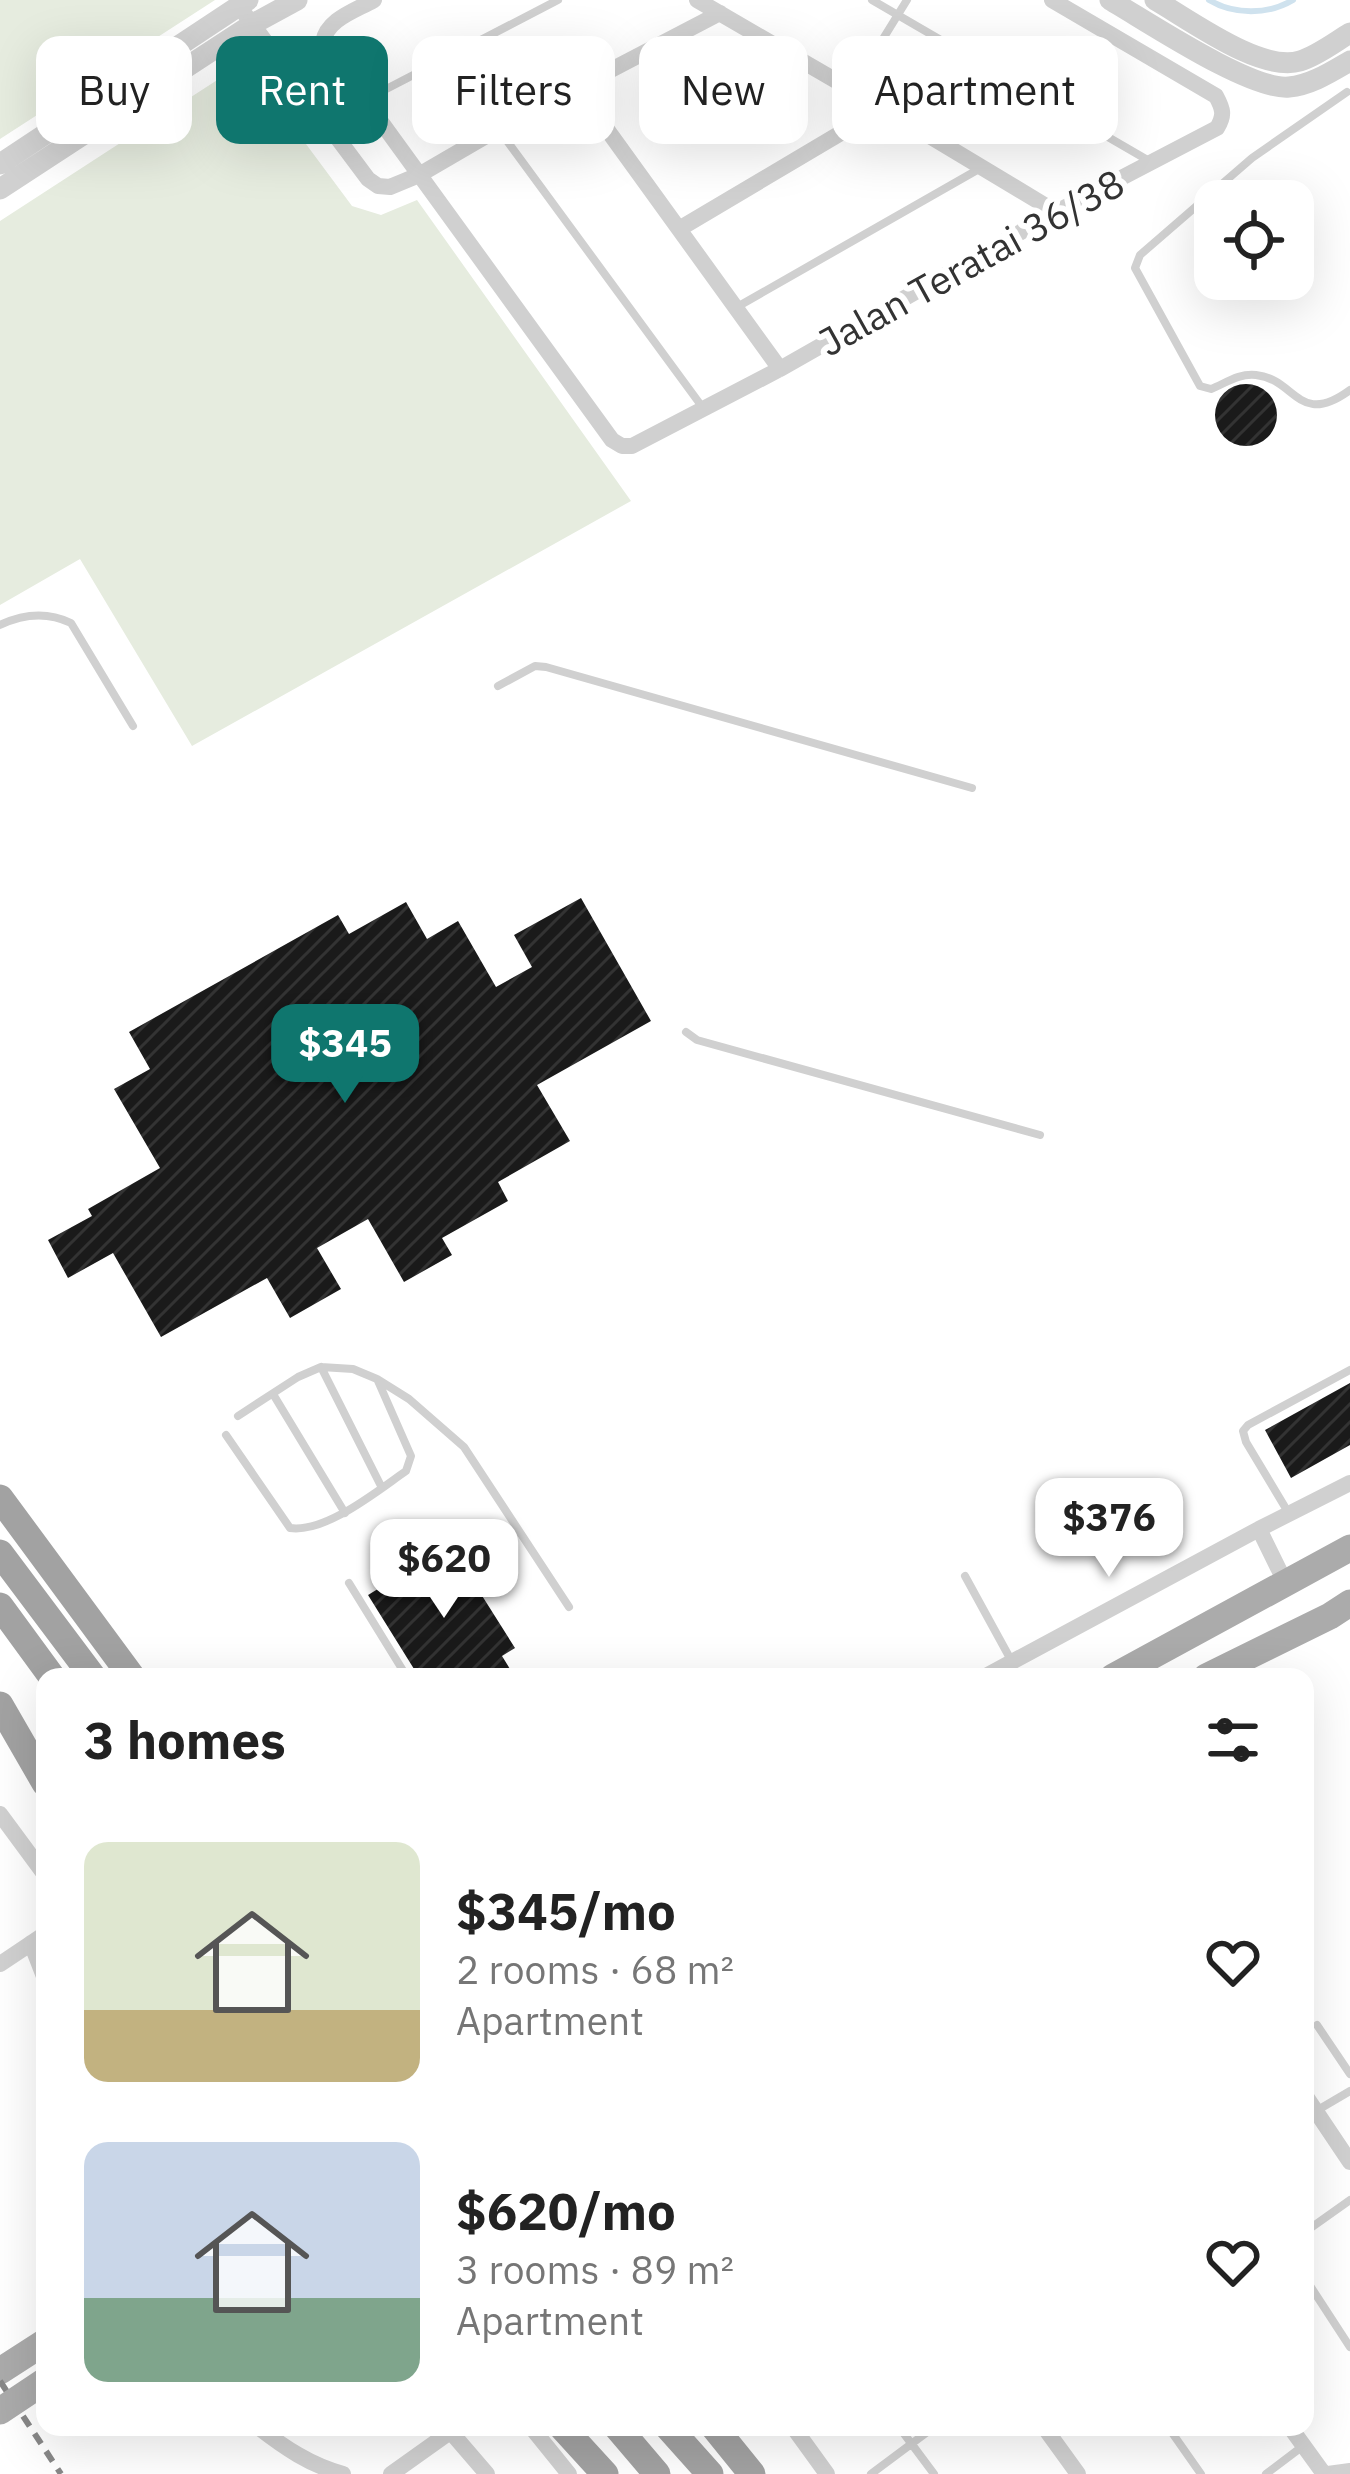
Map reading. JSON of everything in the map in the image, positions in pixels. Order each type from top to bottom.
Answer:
[{"type":"highway","points":[[0,1498],[125,1668]]},
{"type":"highway","points":[[0,1553],[86,1668]]},
{"type":"highway","points":[[0,1606],[45,1668]]},
{"type":"highway","points":[[0,1706],[36,1772]]},
{"type":"highway","points":[[625,2436],[657,2474]]},
{"type":"highway","points":[[676,2436],[710,2474]]},
{"type":"highway","points":[[721,2436],[752,2474]]},
{"type":"highway","points":[[568,2453],[605,2474]]},
{"type":"main road","points":[[1130,1668],[1350,1548]]},
{"type":"main road","points":[[1224,1668],[1350,1603]]},
{"type":"main road","points":[[0,2371],[36,2348]]},
{"type":"main road","points":[[0,2411],[36,2387]]},
{"type":"street","points":[[0,189],[251,25],[297,0]]},
{"type":"street","name":"Jalan Teratai 36/38","points":[[323,36],[331,24],[374,0]]},
{"type":"street","points":[[697,0],[832,77]]},
{"type":"street","name":"Jalan Teratai 36/38","points":[[388,132],[612,440],[632,446],[1217,128],[1224,110],[1216,96],[1052,0]]},
{"type":"street","points":[[1110,0],[1258,83],[1287,88],[1304,85],[1341,66]]},
{"type":"street","points":[[1155,0],[1249,54],[1274,63],[1303,61],[1350,33]]},
{"type":"street","points":[[0,164],[243,3],[251,25],[378,186],[389,187],[419,175],[472,144]]},
{"type":"street","points":[[615,68],[720,13]]},
{"type":"street","points":[[679,229],[832,138]]},
{"type":"street","points":[[615,141],[780,369]]},
{"type":"street","points":[[944,144],[1056,212]]},
{"type":"street","points":[[1001,1668],[1350,1483]]},
{"type":"street","points":[[1259,1528],[1286,1584]]},
{"type":"street","points":[[0,1727],[36,1776]]},
{"type":"street","points":[[0,1814],[36,1863]]},
{"type":"street","points":[[0,1964],[36,1940]]},
{"type":"street","points":[[1314,2109],[1350,2162]]},
{"type":"street","points":[[271,2436],[320,2468],[343,2474]]},
{"type":"street","points":[[391,2474],[444,2436]]},
{"type":"street","points":[[459,2436],[487,2474]]},
{"type":"street","points":[[800,2436],[827,2474]]},
{"type":"street","points":[[1051,2436],[1078,2474]]},
{"type":"street","points":[[1297,2436],[1326,2474],[1350,2471]]},
{"type":"lane","points":[[388,88],[558,0]]},
{"type":"lane","points":[[872,0],[1151,162]]},
{"type":"lane","points":[[885,36],[907,0]]},
{"type":"lane","points":[[1341,66],[1348,94],[1252,158],[1140,255],[1136,268],[1200,386],[1210,389],[1253,374],[1276,382],[1304,403],[1317,404],[1350,390]]},
{"type":"lane","points":[[509,144],[704,410]]},
{"type":"lane","points":[[736,308],[982,167]]},
{"type":"lane","points":[[0,626],[34,615],[71,622],[134,726]]},
{"type":"lane","points":[[498,686],[536,666],[546,668],[972,788]]},
{"type":"lane","points":[[686,1032],[697,1040],[1040,1135]]},
{"type":"lane","points":[[322,1367],[382,1488]]},
{"type":"lane","points":[[238,1416],[322,1367],[353,1370],[377,1379],[409,1399],[464,1447],[569,1607]]},
{"type":"lane","points":[[1289,1514],[1243,1431],[1350,1370]]},
{"type":"lane","points":[[226,1435],[290,1528],[301,1529],[345,1513],[406,1471],[411,1456],[377,1379]]},
{"type":"lane","points":[[273,1394],[345,1513]]},
{"type":"lane","points":[[965,1576],[1012,1662]]},
{"type":"lane","points":[[349,1582],[402,1668]]},
{"type":"lane","points":[[1317,2025],[1350,2074]]},
{"type":"lane","points":[[1314,2102],[1350,2091]]},
{"type":"lane","points":[[1314,2226],[1350,2200]]},
{"type":"lane","points":[[1314,2292],[1350,2347]]},
{"type":"lane","points":[[906,2436],[934,2474]]},
{"type":"lane","points":[[871,2474],[921,2436]]},
{"type":"lane","points":[[1174,2436],[1201,2474]]},
{"type":"lane","points":[[1266,2474],[1304,2446]]},
{"type":"shaded area","points":[[0,0],[215,0],[159,36],[36,36],[36,116],[0,139]]},
{"type":"shaded area","points":[[216,81],[216,144],[306,144],[352,206],[381,215],[417,200],[631,501],[192,746],[80,559],[0,605],[0,221],[119,144],[192,144],[192,96]]},
{"type":"building","points":[[1246,384],[1268,393],[1277,415],[1268,437],[1246,446],[1224,437],[1215,415],[1224,393]]},
{"type":"building","points":[[581,898],[651,1021],[537,1085],[570,1141],[498,1182],[508,1201],[442,1238],[452,1255],[404,1282],[368,1219],[317,1248],[341,1289],[290,1318],[267,1278],[161,1337],[113,1253],[68,1278],[48,1240],[92,1216],[88,1209],[160,1168],[114,1089],[150,1069],[129,1032],[338,915],[349,934],[406,902],[427,939],[458,921],[496,987],[532,967],[514,935]]},
{"type":"building","points":[[1350,1383],[1350,1445],[1291,1478],[1265,1430]]},
{"type":"building","points":[[450,1545],[515,1648],[502,1656],[509,1668],[413,1668],[368,1595]]},
{"type":"waterway","points":[[1209,0],[1251,11],[1293,0]]},
{"type":"railway","points":[[0,2381],[36,2436]]},
{"type":"railway","points":[[36,2436],[61,2474]]}]
